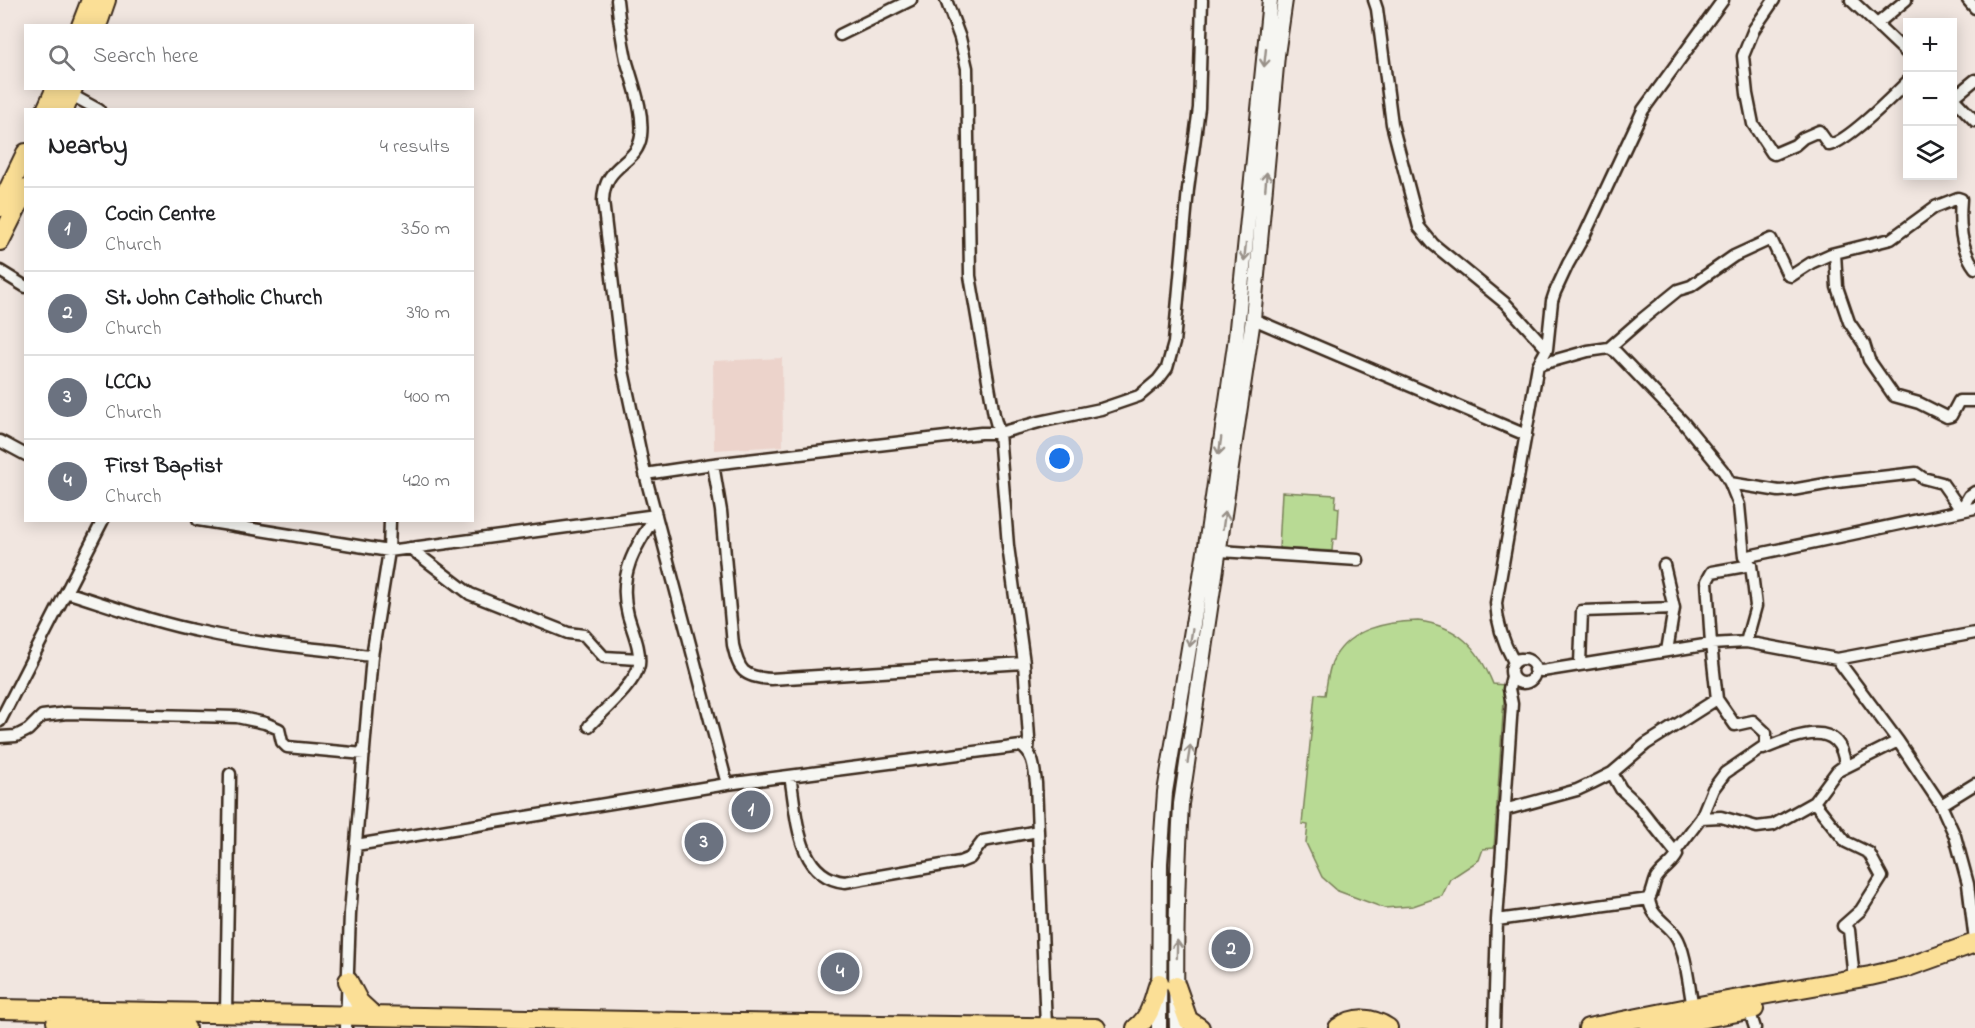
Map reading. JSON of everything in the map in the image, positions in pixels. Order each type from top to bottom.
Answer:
[{"type":"highway","points":[[82,24],[92,0]]},
{"type":"highway","points":[[98,24],[106,0]]},
{"type":"highway","points":[[48,108],[64,94]]},
{"type":"highway","points":[[0,207],[24,157]]},
{"type":"highway","points":[[0,241],[24,193]]},
{"type":"highway","points":[[1588,1028],[1905,968],[1975,942]]},
{"type":"highway","points":[[1650,1028],[1879,986],[1929,973],[1975,956]]},
{"type":"highway","points":[[348,981],[359,1002],[373,1015]]},
{"type":"highway","points":[[1136,1028],[1144,1022],[1167,984],[1188,1020],[1200,1028]]},
{"type":"highway","points":[[0,1009],[226,1013],[346,1021],[373,1015],[527,1023],[1096,1028]]},
{"type":"highway","points":[[0,1019],[186,1028]]},
{"type":"highway","points":[[1335,1027],[1350,1021],[1369,1019],[1388,1028]]},
{"type":"street","points":[[617,0],[626,56],[636,90],[641,135],[635,152],[607,180],[603,190],[621,353],[645,474],[727,784]]},
{"type":"street","points":[[840,35],[911,0]]},
{"type":"street","points":[[946,0],[960,38],[967,68],[970,276],[999,433],[1008,546],[1024,663],[1029,719],[1028,750],[1032,758],[1036,783],[1046,1026]]},
{"type":"street","points":[[645,474],[713,464],[981,433],[999,433],[1101,409],[1139,396],[1158,380],[1167,368],[1174,343],[1188,189],[1199,108],[1202,0]]},
{"type":"street","points":[[1177,1028],[1167,984],[1160,863],[1165,792],[1206,546],[1238,314],[1270,0]]},
{"type":"street","points":[[1159,1028],[1167,984],[1181,804],[1253,319],[1277,55],[1285,0]]},
{"type":"street","points":[[1374,0],[1392,124],[1419,227],[1434,244],[1505,303],[1547,349]]},
{"type":"street","points":[[1723,0],[1643,110],[1552,301],[1547,349],[1538,365],[1496,603],[1499,627],[1508,662],[1524,663],[1542,671],[1711,644],[1746,642],[1837,659],[1975,633]]},
{"type":"street","points":[[1774,0],[1754,29],[1743,56],[1753,124],[1772,153],[1795,145],[1803,138],[1819,131],[1829,145],[1833,145],[1903,86]]},
{"type":"street","points":[[1851,0],[1903,49]]},
{"type":"street","points":[[1877,24],[1906,0]]},
{"type":"street","points":[[1968,0],[1975,8]]},
{"type":"street","points":[[1957,94],[1975,80]]},
{"type":"street","points":[[64,94],[95,108]]},
{"type":"street","points":[[1957,101],[1975,121]]},
{"type":"street","points":[[1538,365],[1588,351],[1609,348],[1678,290],[1691,286],[1734,256],[1771,239],[1790,276],[1811,263],[1835,253],[1891,239],[1935,207],[1958,198],[1961,199],[1959,219],[1963,245],[1975,268]]},
{"type":"street","points":[[1835,253],[1837,287],[1849,322],[1864,344],[1869,360],[1894,396],[1918,403],[1947,417],[1951,416],[1959,401],[1975,401]]},
{"type":"street","points":[[0,271],[24,286]]},
{"type":"street","points":[[1238,314],[1526,435]]},
{"type":"street","points":[[1609,348],[1616,352],[1683,422],[1724,472],[1730,483],[1739,505],[1756,606],[1746,642]]},
{"type":"street","points":[[0,441],[24,454]]},
{"type":"street","points":[[713,464],[721,511],[733,645],[736,658],[745,673],[754,678],[771,679],[1024,663]]},
{"type":"street","points":[[1730,483],[1792,490],[1916,472],[1923,478],[1942,483],[1961,510]]},
{"type":"street","points":[[1961,510],[1969,496],[1975,492]]},
{"type":"street","points":[[1675,852],[1701,818],[1713,789],[1725,772],[1766,745],[1766,733],[1754,721],[1736,725],[1717,699],[1711,644],[1707,581],[1709,575],[1712,572],[1748,561],[1975,508]]},
{"type":"street","points":[[210,522],[389,551],[656,515]]},
{"type":"street","points":[[590,726],[627,685],[639,666],[636,639],[626,605],[625,579],[631,556],[656,515]]},
{"type":"street","points":[[0,721],[102,522]]},
{"type":"street","points":[[346,1021],[350,913],[372,656],[389,551],[390,522]]},
{"type":"street","points":[[410,548],[470,594],[568,633],[584,635],[604,657],[639,659]]},
{"type":"street","points":[[1220,551],[1359,560]]},
{"type":"street","points":[[1664,565],[1674,609],[1667,651]]},
{"type":"street","points":[[66,592],[203,633],[303,649],[372,656]]},
{"type":"street","points":[[1580,664],[1582,611],[1674,609]]},
{"type":"street","points":[[1837,659],[1898,741],[1941,805],[1955,836],[1968,884],[1975,942]]},
{"type":"street","points":[[1494,1028],[1497,920],[1512,704],[1509,689],[1511,670],[1524,663]]},
{"type":"street","points":[[1512,704],[1518,690],[1532,678],[1524,663]]},
{"type":"street","points":[[1512,676],[1518,681],[1525,682]]},
{"type":"street","points":[[1504,810],[1577,790],[1612,773],[1646,744],[1717,699]]},
{"type":"street","points":[[0,737],[16,736],[28,730],[42,716],[67,713],[237,717],[265,723],[279,729],[282,742],[288,747],[364,754]]},
{"type":"street","points":[[1701,818],[1721,817],[1747,825],[1767,826],[1780,822],[1814,802],[1837,771],[1845,765],[1844,756],[1836,740],[1825,734],[1792,736],[1754,753]]},
{"type":"street","points":[[1837,771],[1898,741]]},
{"type":"street","points":[[356,845],[727,784],[1004,747],[1022,746],[1028,750]]},
{"type":"street","points":[[1612,773],[1621,789],[1635,802],[1677,855],[1656,878],[1649,898],[1650,908],[1677,937],[1685,962],[1693,1007]]},
{"type":"street","points":[[226,1013],[230,774]]},
{"type":"street","points":[[790,776],[803,848],[816,868],[834,881],[846,882],[960,862],[970,858],[983,841],[1038,831]]},
{"type":"street","points":[[1941,805],[1975,784]]},
{"type":"street","points":[[1814,802],[1846,842],[1869,853],[1882,877],[1861,910],[1843,926],[1850,930],[1854,979]]},
{"type":"street","points":[[1497,920],[1649,898]]},
{"type":"street","points":[[1749,1010],[1755,1028]]},
{"type":"shaded area","points":[[782,358],[783,446],[714,450],[713,361]]},
{"type":"green space","points":[[1282,492],[1336,495],[1335,507],[1339,508],[1337,539],[1333,539],[1332,551],[1279,548]]},
{"type":"green space","points":[[1418,621],[1444,628],[1465,640],[1481,659],[1493,684],[1505,685],[1494,848],[1483,849],[1479,860],[1450,879],[1442,896],[1413,906],[1384,908],[1338,891],[1322,877],[1306,843],[1308,825],[1302,824],[1315,694],[1325,695],[1332,662],[1341,648],[1350,640],[1360,633],[1382,625]]},
{"type":"place","name":"Cocin Centre","points":[[751,810]]},
{"type":"place","name":"LCCN","points":[[704,842]]},
{"type":"place","name":"St. John Catholic Church","points":[[1231,949]]},
{"type":"place","name":"First Baptist","points":[[840,972]]}]
